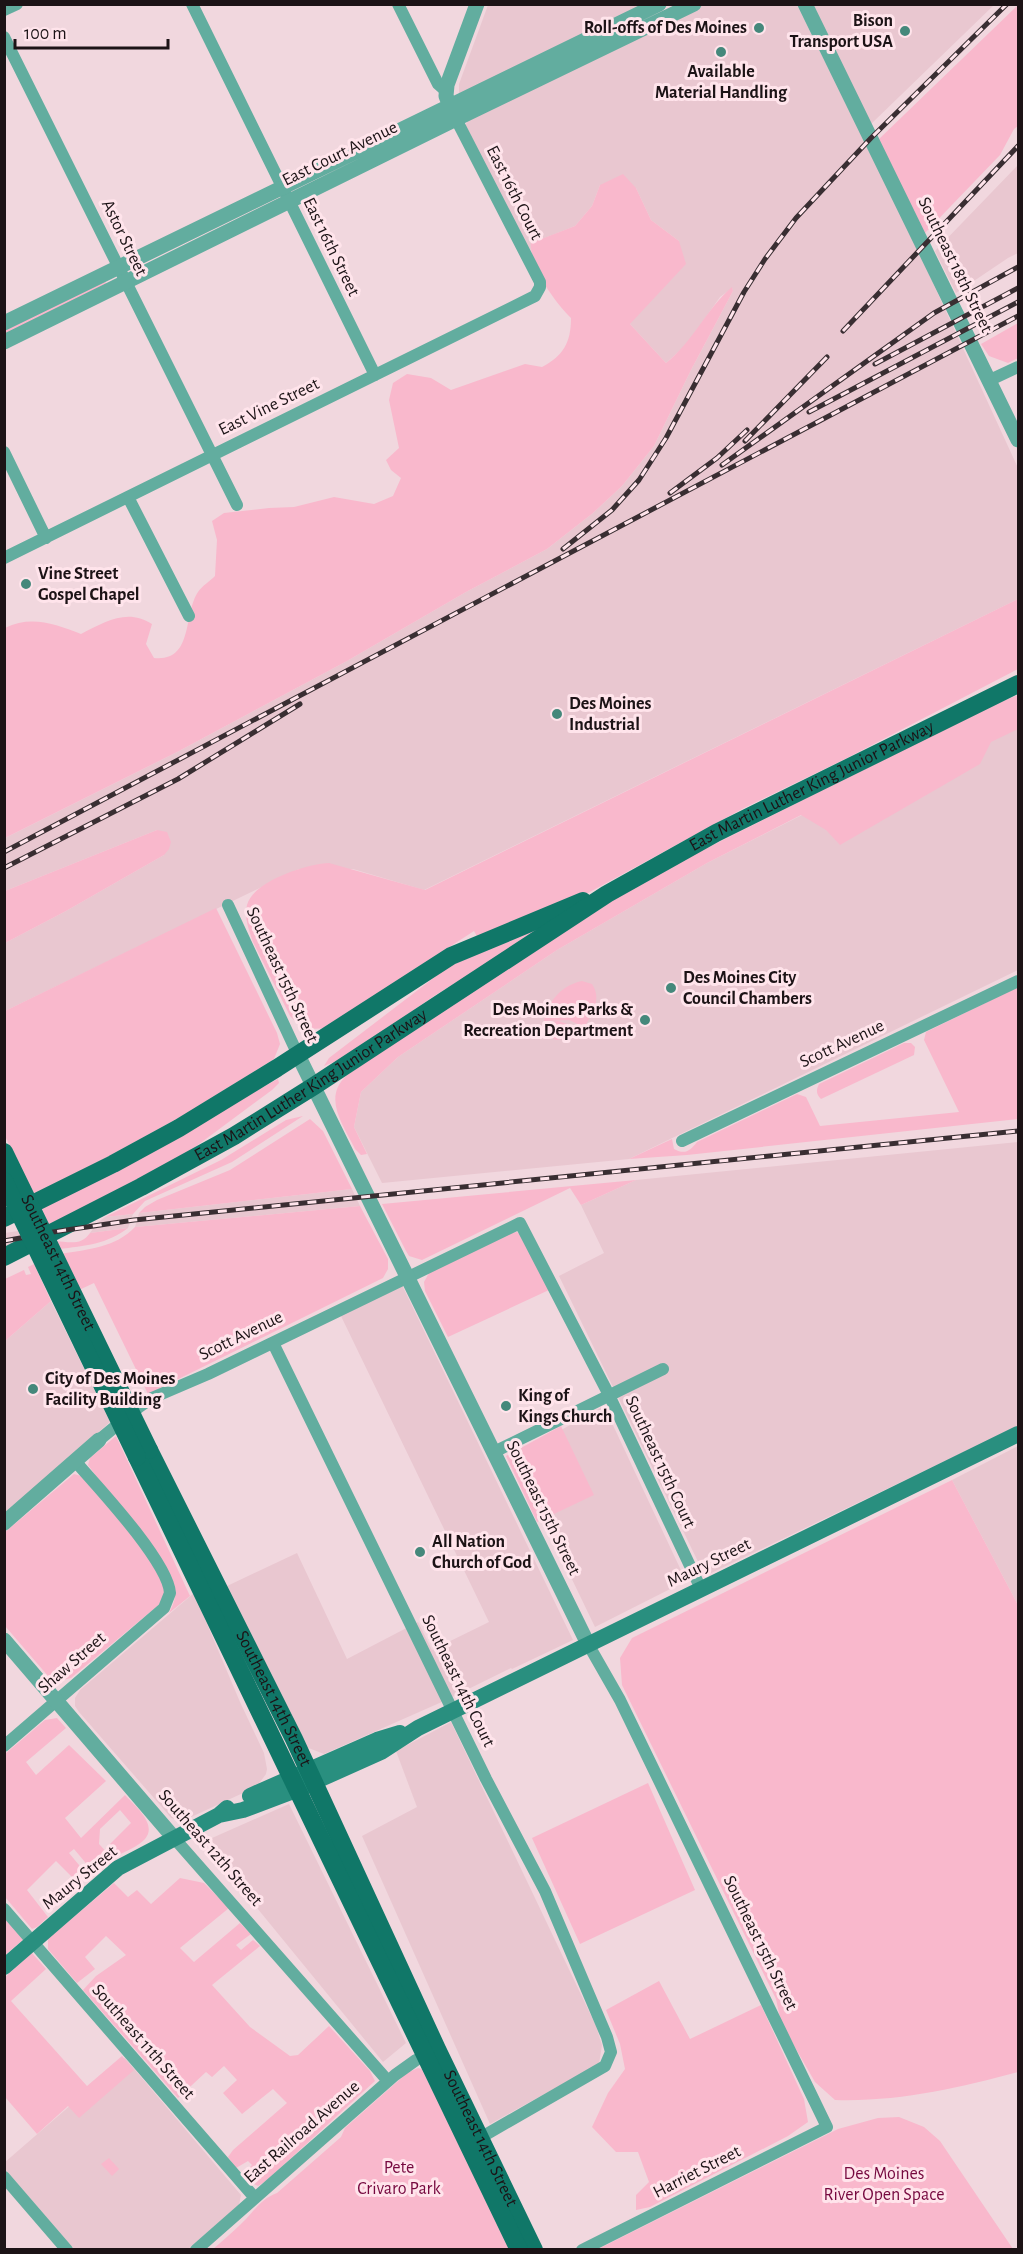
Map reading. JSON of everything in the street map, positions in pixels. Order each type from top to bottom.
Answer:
[{"type":"main road","name":"East Martin Luther King Junior Parkway","points":[[4,1257],[193,1160],[314,1086],[607,894],[716,833],[1018,684]]},
{"type":"main road","name":"East Martin Luther King Junior Parkway","points":[[4,1218],[170,1133],[451,956],[564,908],[607,894]]},
{"type":"main road","name":"Southeast 14th Street","points":[[4,1152],[293,1784],[431,2052],[474,2141],[534,2250]]},
{"type":"main road","name":"Southeast 14th Street","points":[[4,1181],[311,1776],[431,2052]]},
{"type":"main road","name":"Maury Street","points":[[4,1967],[118,1868],[219,1815],[233,1803],[381,1752],[418,1728],[1018,1434]]},
{"type":"main road","name":"Southeast 14th Street","points":[[474,2141],[519,2250]]},
{"type":"street","points":[[4,10],[17,4]]},
{"type":"street","name":"East 16th Street","points":[[192,4],[375,375]]},
{"type":"street","name":"East 16th Court","points":[[398,4],[540,282]]},
{"type":"street","points":[[450,105],[477,4]]},
{"type":"street","name":"East Court Avenue","points":[[631,27],[659,4]]},
{"type":"street","name":"East Court Avenue","points":[[4,342],[126,281],[450,105],[631,27],[694,4]]},
{"type":"street","name":"Southeast 18th Street","points":[[805,4],[1018,440]]},
{"type":"street","name":"Astor Street","points":[[4,36],[237,505]]},
{"type":"street","name":"East Court Avenue","points":[[4,323],[118,267],[286,194]]},
{"type":"street","name":"East Vine Street","points":[[4,558],[529,300],[539,292],[540,282]]},
{"type":"street","points":[[990,380],[1018,367]]},
{"type":"street","points":[[4,452],[46,537]]},
{"type":"street","points":[[128,497],[189,616]]},
{"type":"street","name":"Southeast 15th Street","points":[[228,905],[298,1054],[588,1644],[620,1700],[827,2127]]},
{"type":"street","name":"Scott Avenue","points":[[682,1141],[1018,981]]},
{"type":"street","name":"Scott Avenue","points":[[4,1523],[99,1440],[152,1398],[273,1343],[520,1223]]},
{"type":"street","name":"Southeast 15th Court","points":[[520,1223],[609,1395],[701,1589]]},
{"type":"street","name":"Southeast 14th Court","points":[[273,1343],[486,1779],[545,1891],[607,2037],[610,2052],[605,2066],[474,2141]]},
{"type":"street","points":[[494,1452],[663,1369]]},
{"type":"street","name":"Shaw Street","points":[[4,1746],[164,1608],[170,1593],[164,1572],[117,1509],[75,1461]]},
{"type":"street","name":"Southeast 12th Street","points":[[4,1640],[174,1838],[388,2081]]},
{"type":"street","name":"Southeast 11th Street","points":[[4,1909],[255,2198]]},
{"type":"street","name":"East Railroad Avenue","points":[[196,2250],[388,2081],[406,2066],[431,2052]]},
{"type":"street","name":"Harriet Street","points":[[582,2250],[827,2127]]},
{"type":"street","points":[[7,2185],[67,2250]]},
{"type":"shaded area","points":[[488,5],[646,5],[459,94],[459,84]]},
{"type":"shaded area","points":[[703,5],[797,5],[916,246],[1018,468],[1018,599],[424,890],[353,869],[299,869],[5,1011],[5,943],[164,855],[157,830],[5,891],[5,838],[179,751],[347,661],[466,592],[547,549],[593,513],[622,486],[654,446],[733,291],[732,288],[720,297],[687,344],[666,363],[630,324],[679,241],[651,220],[636,188],[600,185],[592,206],[575,226],[532,243],[530,253],[465,126],[470,117]]},
{"type":"shaded area","points":[[811,5],[994,5],[870,125]]},
{"type":"shaded area","points":[[1018,165],[1018,253],[956,293],[935,251]]},
{"type":"shaded area","points":[[1018,712],[1018,970],[629,1159],[382,1183],[354,1127],[361,1092],[398,1057],[557,950],[707,863]]},
{"type":"shaded area","points":[[1018,1142],[1018,1426],[705,1576],[559,1276],[604,1253],[581,1205],[636,1180]]},
{"type":"shaded area","points":[[352,1189],[360,1206],[135,1227],[139,1213]]},
{"type":"shaded area","points":[[133,1214],[128,1228],[90,1233],[105,1217]]},
{"type":"shaded area","points":[[18,1231],[22,1239],[5,1248],[5,1233]]},
{"type":"shaded area","points":[[402,1285],[573,1640],[324,1754],[306,1747],[225,1587],[297,1553],[347,1659],[418,1622],[432,1650],[489,1622],[340,1314]]},
{"type":"shaded area","points":[[51,1301],[110,1422],[5,1514],[5,1341]]},
{"type":"shaded area","points":[[604,1406],[686,1581],[595,1627],[513,1457]]},
{"type":"shaded area","points":[[1018,1446],[1018,1605],[952,1480]]},
{"type":"shaded area","points":[[194,1593],[264,1753],[267,1769],[258,1785],[189,1818],[180,1820],[171,1818],[79,1712],[75,1706],[75,1698],[80,1690]]},
{"type":"shaded area","points":[[451,1722],[596,2026],[602,2045],[599,2064],[490,2124],[362,1836],[417,1807],[396,1751]]},
{"type":"shaded area","points":[[289,1804],[406,2043],[383,2062],[203,1842]]},
{"type":"shaded area","points":[[125,2058],[241,2195],[239,2205],[188,2249],[74,2249],[5,2169],[4,2163]]},
{"type":"green space","points":[[1018,5],[1018,126],[1014,129],[1000,155],[925,233],[878,140]]},
{"type":"green space","points":[[623,174],[636,188],[651,220],[679,241],[686,264],[630,324],[666,363],[676,355],[732,287],[733,291],[654,446],[622,486],[593,513],[547,549],[466,592],[347,661],[179,751],[5,838],[5,628],[24,622],[43,622],[81,634],[116,618],[134,617],[152,624],[146,644],[154,658],[167,657],[182,645],[193,601],[198,592],[215,576],[217,540],[212,521],[224,513],[294,507],[334,497],[374,504],[393,496],[401,478],[391,470],[386,460],[399,448],[389,400],[393,383],[407,374],[431,378],[451,390],[525,364],[542,367],[555,358],[567,342],[571,318],[544,284],[534,263],[531,243],[575,226],[592,206],[600,185]]},
{"type":"green space","points":[[104,279],[107,285],[5,335],[5,328]]},
{"type":"green space","points":[[1018,323],[1018,358],[1008,363],[989,356],[981,344]]},
{"type":"green space","points":[[1018,599],[1018,669],[847,758],[744,808],[588,893],[479,940],[474,931],[325,1028],[306,1027],[290,1016],[253,942],[247,919],[246,910],[251,896],[270,881],[295,870],[329,863],[425,890]]},
{"type":"green space","points":[[1018,695],[1018,729],[991,742],[980,764],[840,845],[826,830],[801,815],[707,863],[557,950],[398,1057],[361,1092],[354,1127],[367,1154],[361,1155],[355,1149],[341,1121],[335,1102],[340,1084],[347,1075],[578,920],[677,863],[993,705]]},
{"type":"green space","points":[[157,830],[167,832],[171,842],[164,855],[5,943],[5,891]]},
{"type":"green space","points":[[216,908],[277,1033],[280,1044],[274,1059],[182,1116],[89,1167],[33,1194],[5,1136],[5,1011]]},
{"type":"green space","points":[[571,912],[434,996],[346,1057],[324,1066],[329,1058],[448,967]]},
{"type":"green space","points":[[582,981],[592,984],[596,995],[593,1012],[584,1027],[569,1020],[544,1021],[557,995],[568,986]]},
{"type":"green space","points":[[1018,987],[1018,1119],[687,1155],[629,1159],[672,1139],[674,1149],[681,1152],[687,1151],[697,1142],[797,1094],[806,1097],[820,1126],[959,1112],[924,1040],[926,1032]]},
{"type":"green space","points":[[558,1021],[582,1029],[569,1038],[556,1040],[546,1034],[544,1023]]},
{"type":"green space","points":[[904,1043],[911,1043],[915,1047],[914,1055],[821,1099],[818,1095],[819,1084]]},
{"type":"green space","points":[[278,1079],[279,1083],[272,1090],[183,1156],[48,1227],[40,1209]]},
{"type":"green space","points":[[303,1116],[232,1162],[145,1201],[133,1214],[105,1217],[221,1160],[286,1120]]},
{"type":"green space","points":[[310,1119],[323,1131],[352,1189],[139,1213],[157,1200],[230,1170]]},
{"type":"green space","points":[[636,1180],[581,1205],[570,1188],[422,1260],[409,1256],[382,1204]]},
{"type":"green space","points":[[360,1206],[388,1259],[388,1269],[383,1278],[148,1394],[94,1283],[79,1290],[61,1254],[110,1243],[135,1227]]},
{"type":"green space","points":[[128,1228],[112,1238],[87,1245],[59,1249],[55,1241],[79,1242],[90,1233]]},
{"type":"green space","points":[[517,1232],[521,1235],[549,1290],[448,1337],[425,1291],[424,1282],[429,1273]]},
{"type":"green space","points":[[34,1264],[51,1301],[5,1341],[5,1279],[24,1270],[26,1275],[31,1274],[28,1267]]},
{"type":"green space","points":[[561,1426],[594,1495],[537,1522],[506,1456]]},
{"type":"green space","points":[[116,1436],[190,1596],[169,1613],[175,1594],[170,1575],[88,1465],[90,1458]]},
{"type":"green space","points":[[74,1474],[81,1476],[141,1545],[160,1576],[166,1591],[161,1603],[71,1678],[58,1681],[48,1676],[5,1626],[4,1533]]},
{"type":"green space","points":[[952,1480],[1018,1605],[1018,2072],[928,2093],[882,2099],[835,2100],[815,2082],[781,2023],[776,1999],[622,1685],[620,1658],[632,1638]]},
{"type":"green space","points":[[57,1718],[66,1728],[26,1762],[36,1775],[69,1745],[106,1781],[65,1818],[81,1838],[125,1795],[139,1809],[149,1827],[145,1839],[116,1856],[107,1847],[131,1823],[120,1810],[100,1829],[99,1844],[113,1859],[95,1874],[74,1849],[69,1853],[84,1871],[74,1879],[56,1861],[27,1890],[48,1917],[32,1929],[5,1897],[5,1754],[45,1720]]},
{"type":"green space","points":[[648,1783],[695,1890],[580,1944],[532,1838]]},
{"type":"green space","points":[[180,1878],[204,1883],[229,1908],[180,1948],[194,1962],[240,1923],[251,1934],[236,1945],[241,1950],[253,1940],[260,1946],[212,1985],[250,2027],[290,2056],[298,2055],[329,2026],[370,2071],[375,2081],[258,2186],[248,2181],[243,2174],[252,2165],[248,2161],[236,2168],[228,2157],[287,2103],[273,2089],[242,2114],[223,2093],[237,2080],[224,2066],[212,2077],[206,2072],[178,2098],[83,1990],[96,1976],[126,1955],[106,1936],[85,1957],[95,1969],[77,1983],[48,1949],[48,1939],[114,1883],[128,1897],[137,1890],[151,1904]]},
{"type":"green space","points":[[4,1918],[24,1939],[4,1956]]},
{"type":"green space","points":[[32,1953],[46,1969],[11,2001],[87,2086],[122,2056],[134,2070],[79,2118],[68,2106],[37,2134],[5,2097],[4,1978]]},
{"type":"green space","points":[[659,1981],[690,2039],[761,2005],[804,2099],[808,2122],[788,2136],[650,2207],[636,2210],[636,2195],[649,2182],[638,2152],[616,2152],[592,2127],[608,2093],[625,2069],[620,2044],[606,2010]]},
{"type":"green space","name":"Pete Crivaro Park","points":[[418,2068],[422,2069],[512,2250],[212,2250],[261,2203],[277,2193],[341,2137],[345,2128],[407,2073]]},
{"type":"green space","name":"Des Moines River Open Space","points":[[899,2117],[924,2127],[940,2141],[1013,2249],[596,2250],[838,2129],[878,2118]]},
{"type":"green space","points":[[109,2158],[119,2169],[112,2176],[101,2164]]},
{"type":"railway","points":[[563,549],[612,510],[639,480],[666,438],[744,292],[796,218],[871,138],[1007,4]]},
{"type":"railway","points":[[843,331],[1018,146]]},
{"type":"railway","points":[[722,465],[934,313],[1018,267]]},
{"type":"railway","points":[[875,364],[1018,288]]},
{"type":"railway","points":[[809,412],[1018,302]]},
{"type":"railway","points":[[4,852],[1018,316]]},
{"type":"railway","points":[[745,441],[827,357]]},
{"type":"railway","points":[[670,493],[717,458],[747,430]]},
{"type":"railway","points":[[4,868],[178,779],[300,704]]},
{"type":"railway","points":[[4,1241],[134,1220],[1018,1131]]},
{"type":"place","name":"Roll-offs of Des Moines","points":[[759,28]]},
{"type":"place","name":"Bison Transport USA","points":[[905,31]]},
{"type":"place","name":"Available Material Handling","points":[[721,52]]},
{"type":"place","name":"Vine Street Gospel Chapel","points":[[26,584]]},
{"type":"place","name":"Des Moines Industrial","points":[[557,714]]},
{"type":"place","name":"Des Moines City Council Chambers","points":[[671,988]]},
{"type":"place","name":"Des Moines Parks & Recreation Department","points":[[645,1020]]},
{"type":"place","name":"City of Des Moines Facility Building","points":[[33,1389]]},
{"type":"place","name":"King of Kings Church","points":[[506,1406]]},
{"type":"place","name":"All Nation Church of God","points":[[420,1552]]}]
